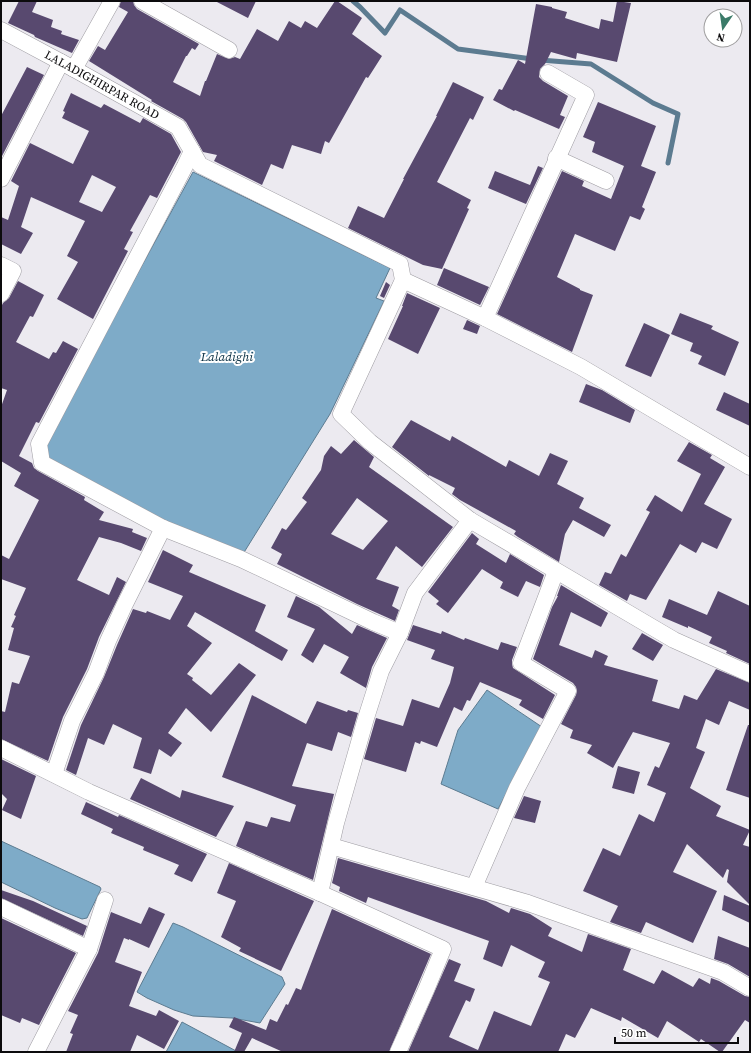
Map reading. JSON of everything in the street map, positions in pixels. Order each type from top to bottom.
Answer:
[{"type":"street","points":[[1,179],[68,66],[112,1]]},
{"type":"street","points":[[142,1],[229,50]]},
{"type":"street","name":"LALADIGHIRPAR ROAD","points":[[1,30],[178,127],[200,164],[400,264],[403,280]]},
{"type":"street","points":[[485,318],[556,158],[586,95],[548,73]]},
{"type":"street","points":[[192,150],[39,444],[42,463],[163,528],[241,559],[367,619],[400,633]]},
{"type":"street","points":[[556,158],[606,181]]},
{"type":"street","points":[[1,265],[13,271],[1,294]]},
{"type":"street","points":[[750,467],[581,368],[485,318],[403,280],[340,414],[370,442],[470,520],[674,640],[750,674]]},
{"type":"street","points":[[320,893],[331,846],[366,718],[382,671],[400,633],[415,593],[470,520]]},
{"type":"street","points":[[54,774],[74,715],[96,674],[108,640],[163,528]]},
{"type":"street","points":[[474,887],[517,788],[568,691],[521,663],[556,571]]},
{"type":"street","points":[[1,748],[89,792],[320,893],[443,949],[398,1052]]},
{"type":"street","points":[[331,846],[528,903],[723,972],[750,988]]},
{"type":"street","points":[[36,1052],[89,949],[105,900]]},
{"type":"street","points":[[1,907],[89,949]]},
{"type":"water","name":"Laladighi","points":[[193,172],[390,268],[376,298],[384,301],[330,414],[243,554],[163,522],[49,460],[44,445]]},
{"type":"water","points":[[487,690],[542,727],[498,809],[441,784],[458,730]]},
{"type":"water","points":[[1,841],[100,887],[101,889],[87,918],[82,919],[55,908],[1,882]]},
{"type":"water","points":[[173,923],[282,977],[285,984],[260,1023],[232,1018],[193,1016],[174,1010],[137,992]]},
{"type":"water","points":[[182,1022],[238,1052],[166,1052]]},
{"type":"building","points":[[19,1],[37,1],[32,12],[53,20],[51,27],[62,31],[61,34],[79,40],[72,53],[35,37],[34,35],[8,23]]},
{"type":"building","points":[[121,1],[133,1],[137,9],[199,44],[195,50],[192,48],[186,56],[173,82],[200,96],[217,54],[229,59],[235,57],[240,59],[257,29],[278,41],[289,21],[301,28],[305,21],[317,28],[335,1],[362,18],[352,34],[382,56],[368,78],[366,77],[329,143],[325,141],[321,154],[292,145],[283,169],[271,164],[262,185],[214,161],[217,155],[203,152],[183,119],[151,101],[152,100],[89,61],[98,46],[105,50],[128,12],[119,7]]},
{"type":"building","points":[[215,1],[256,1],[248,18]]},
{"type":"building","points":[[617,1],[631,3],[617,62],[577,53],[576,59],[551,52],[545,64],[540,69],[539,77],[543,81],[568,96],[560,115],[565,117],[559,129],[515,110],[514,111],[493,100],[499,89],[502,90],[518,60],[525,64],[536,4],[567,12],[565,18],[599,29],[601,19],[613,22]]},
{"type":"building","points":[[27,67],[44,75],[1,158],[1,116]]},
{"type":"building","points":[[453,82],[484,97],[473,120],[470,118],[437,182],[471,200],[467,208],[469,209],[442,269],[423,265],[348,228],[358,206],[384,218]]},
{"type":"building","points":[[71,93],[101,108],[104,104],[140,123],[143,118],[171,134],[181,152],[157,198],[150,195],[130,231],[133,232],[124,249],[128,251],[93,319],[57,299],[78,262],[67,256],[85,221],[31,197],[21,227],[33,233],[21,254],[1,244],[1,217],[8,220],[19,186],[11,181],[30,143],[73,164],[89,131],[62,118],[65,112],[63,111]],"holes":[[[92,175],[116,187],[102,212],[79,202]]]},
{"type":"building","points":[[598,102],[656,126],[641,166],[656,172],[642,207],[645,209],[640,220],[630,216],[615,251],[575,234],[557,277],[580,290],[593,295],[572,352],[497,314],[562,171],[584,181],[582,186],[611,199],[624,166],[592,152],[595,142],[583,137]]},
{"type":"building","points":[[538,166],[543,168],[526,204],[488,188],[495,171],[530,185]]},
{"type":"building","points":[[444,268],[489,287],[480,305],[437,285]]},
{"type":"building","points":[[18,281],[44,295],[33,317],[30,316],[16,342],[49,359],[53,352],[56,353],[63,341],[78,349],[39,423],[36,422],[19,456],[32,463],[34,468],[38,471],[85,497],[84,500],[104,512],[99,520],[133,529],[132,532],[147,538],[141,551],[121,543],[99,537],[77,580],[109,595],[117,577],[126,582],[99,637],[87,669],[63,717],[48,761],[1,739],[1,711],[5,712],[12,682],[19,684],[30,656],[8,650],[14,628],[11,627],[16,616],[14,615],[26,588],[1,579],[1,555],[9,559],[39,500],[14,486],[21,473],[1,461],[1,407],[7,390],[1,388],[1,307],[9,298]]},
{"type":"building","points":[[386,282],[390,285],[384,298],[380,296]]},
{"type":"building","points":[[407,293],[440,308],[418,354],[388,339],[403,306]]},
{"type":"building","points":[[680,313],[713,326],[711,329],[739,342],[725,376],[698,364],[702,356],[690,351],[693,343],[671,334]]},
{"type":"building","points":[[467,320],[480,326],[477,334],[463,329]]},
{"type":"building","points":[[644,323],[670,335],[651,377],[625,366]]},
{"type":"building","points":[[586,384],[602,390],[635,410],[630,423],[579,402]]},
{"type":"building","points":[[724,392],[750,404],[750,426],[716,410]]},
{"type":"building","points":[[411,420],[450,441],[452,436],[506,467],[509,460],[539,476],[550,453],[568,461],[557,484],[584,498],[579,508],[611,525],[604,537],[573,520],[565,534],[559,562],[518,537],[514,534],[516,531],[460,500],[452,494],[455,488],[429,476],[392,447]]},
{"type":"building","points":[[354,440],[374,457],[369,467],[453,527],[422,567],[396,546],[376,579],[399,587],[392,606],[399,610],[395,621],[357,604],[277,564],[282,554],[271,548],[282,528],[286,530],[307,502],[302,498],[321,470],[324,456],[331,446],[341,454]],"holes":[[[357,498],[388,521],[363,550],[331,534]]]},
{"type":"building","points":[[689,442],[712,455],[710,458],[725,467],[704,504],[732,519],[717,549],[702,542],[696,553],[680,544],[646,600],[630,594],[627,601],[599,585],[605,572],[611,574],[621,554],[626,557],[650,512],[646,510],[655,495],[682,512],[701,474],[677,461]]},
{"type":"building","points":[[472,533],[479,539],[476,544],[506,563],[510,554],[544,575],[540,587],[526,581],[518,597],[500,588],[503,582],[482,569],[448,613],[436,604],[439,601],[428,592]]},
{"type":"building","points":[[163,550],[193,565],[189,572],[266,605],[255,631],[288,650],[282,661],[195,612],[187,626],[212,643],[187,674],[193,678],[192,680],[211,695],[239,663],[256,675],[211,732],[186,708],[168,733],[182,743],[171,757],[159,749],[151,774],[133,768],[142,738],[113,724],[104,745],[88,738],[76,775],[66,770],[81,725],[104,677],[133,609],[146,613],[147,611],[170,620],[183,596],[148,582]]},
{"type":"building","points":[[561,585],[608,613],[601,627],[571,612],[559,645],[592,658],[595,650],[608,656],[604,665],[658,680],[652,701],[679,709],[684,695],[697,700],[716,669],[750,683],[750,710],[729,701],[719,725],[706,719],[696,748],[705,752],[690,788],[721,806],[716,816],[750,830],[743,845],[750,847],[750,905],[727,882],[729,870],[727,869],[723,878],[687,844],[673,872],[717,891],[693,943],[646,922],[641,933],[610,922],[618,906],[583,891],[603,848],[620,856],[639,814],[654,822],[666,793],[647,785],[655,766],[659,768],[670,743],[633,732],[613,768],[587,753],[592,745],[570,738],[573,730],[561,724],[576,695],[576,687],[573,683],[533,659]]},
{"type":"building","points":[[718,591],[750,606],[750,664],[709,643],[712,637],[688,626],[688,628],[662,617],[669,599],[707,615]]},
{"type":"building","points":[[296,596],[319,607],[352,634],[357,625],[387,638],[372,667],[366,688],[340,673],[349,657],[324,644],[313,663],[301,655],[315,629],[287,617]]},
{"type":"building","points":[[413,625],[441,634],[442,631],[464,640],[465,638],[498,650],[501,642],[517,647],[512,660],[513,668],[555,695],[543,719],[519,705],[522,700],[480,682],[470,701],[467,700],[462,711],[454,707],[437,747],[421,741],[420,744],[415,742],[406,772],[364,759],[376,718],[403,726],[412,699],[439,708],[450,683],[454,667],[431,659],[435,650],[407,640]]},
{"type":"building","points":[[642,633],[663,645],[653,661],[632,649]]},
{"type":"building","points":[[252,695],[306,724],[317,701],[347,712],[348,710],[358,713],[351,737],[338,732],[332,751],[307,743],[292,786],[334,794],[313,880],[236,846],[246,821],[267,827],[271,817],[290,822],[296,805],[222,777]]},
{"type":"building","points":[[748,725],[750,725],[750,798],[726,790]]},
{"type":"building","points":[[1,759],[36,776],[21,819],[2,810],[7,799],[1,793]]},
{"type":"building","points":[[618,766],[640,772],[634,794],[612,788]]},
{"type":"building","points":[[141,778],[180,798],[182,790],[234,806],[216,837],[130,799]]},
{"type":"building","points":[[524,796],[541,801],[535,823],[514,818]]},
{"type":"building","points":[[86,802],[207,854],[192,882],[174,874],[179,865],[143,850],[144,847],[111,833],[113,829],[81,814]]},
{"type":"building","points":[[338,858],[486,901],[509,913],[511,908],[530,914],[552,928],[548,936],[582,952],[588,934],[631,949],[623,970],[654,984],[662,970],[693,987],[699,978],[710,984],[711,978],[719,981],[745,996],[750,997],[750,1023],[745,1020],[722,1052],[720,1052],[701,1039],[699,1042],[667,1021],[658,1038],[622,1017],[621,1021],[591,1008],[575,1038],[566,1034],[558,1052],[408,1052],[449,959],[461,964],[454,981],[475,989],[470,1002],[466,1000],[449,1037],[478,1050],[494,1011],[531,1026],[550,982],[538,977],[545,962],[511,945],[502,967],[483,959],[489,941],[368,897],[366,903],[339,891],[340,887],[332,883]]},
{"type":"building","points":[[229,863],[314,901],[281,971],[239,951],[241,948],[221,937],[236,901],[217,893]]},
{"type":"building","points":[[1,890],[33,901],[87,926],[83,936],[1,898]]},
{"type":"building","points":[[724,895],[750,906],[750,923],[722,910]]},
{"type":"building","points":[[149,907],[165,914],[149,948],[124,938],[115,962],[142,972],[129,1006],[156,1016],[159,1010],[179,1021],[164,1049],[137,1035],[130,1052],[66,1052],[73,1034],[70,1033],[78,1015],[68,1011],[98,953],[111,912],[141,924]]},
{"type":"building","points":[[332,909],[431,954],[389,1052],[283,1052],[252,1038],[244,1052],[234,1052],[242,1033],[229,1027],[234,1017],[266,1030],[270,1019],[277,1022],[286,1004],[288,1005],[296,988],[301,990]]},
{"type":"building","points":[[1,918],[76,953],[39,1025],[22,1018],[20,1023],[1,1015]]},
{"type":"building","points":[[718,936],[750,948],[750,977],[728,964],[714,959]]},
{"type":"waterway","points":[[353,1],[385,33],[400,10],[458,49],[532,59]]},
{"type":"waterway","points":[[540,60],[591,64],[653,103],[678,114],[668,163]]}]
